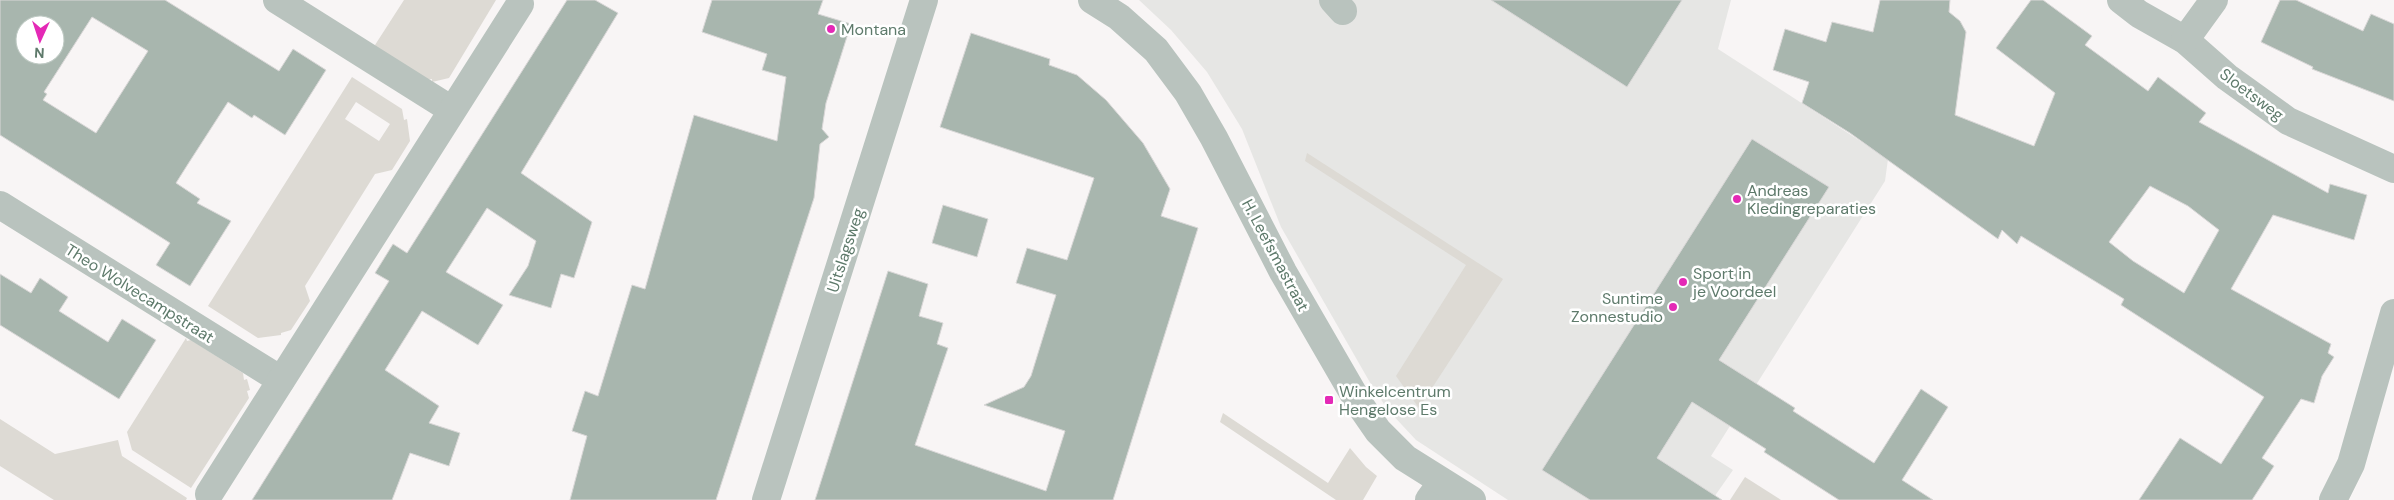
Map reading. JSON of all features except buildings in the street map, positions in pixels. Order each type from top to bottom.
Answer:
[{"type":"street","points":[[277,0],[452,110]]},
{"type":"street","name":"Uitslagsweg","points":[[766,500],[924,0]]},
{"type":"street","name":"H. Leefsmastraat","points":[[1092,0],[1119,17],[1156,50],[1188,93],[1214,138],[1283,272],[1360,405],[1378,431],[1435,491],[1472,500]]},
{"type":"street","name":"Sloetsweg","points":[[2120,0],[2139,14],[2185,40],[2227,77],[2288,121],[2394,168]]},
{"type":"street","points":[[2185,40],[2214,0]]},
{"type":"street","points":[[209,494],[520,4]]},
{"type":"street","name":"Theo Wolvecampstraat","points":[[0,205],[281,380]]},
{"type":"street","points":[[2333,500],[2351,464],[2394,313]]},
{"type":"shaded area","points":[[404,0],[496,0],[449,78],[432,82],[432,79],[427,80],[376,48],[375,45]]},
{"type":"shaded area","points":[[1139,0],[1731,0],[1718,49],[1888,159],[1885,181],[1711,456],[1733,470],[1712,500],[1508,500],[1416,440],[1388,410],[1372,386],[1281,227],[1242,129],[1207,72],[1171,30]]},
{"type":"shaded area","points":[[352,77],[402,109],[404,120],[407,119],[410,141],[392,170],[375,174],[305,286],[310,301],[291,330],[281,333],[281,335],[258,338],[208,306]],"holes":[[[356,102],[390,124],[379,141],[345,119]]]},
{"type":"shaded area","points":[[1307,153],[1503,279],[1419,408],[1396,376],[1466,265],[1305,161]]},
{"type":"shaded area","points":[[186,338],[187,341],[191,340],[243,373],[244,380],[247,379],[250,390],[247,391],[249,398],[191,488],[132,450],[127,432]]},
{"type":"shaded area","points":[[1223,413],[1328,483],[1350,448],[1366,467],[1377,476],[1363,500],[1336,500],[1220,422]]},
{"type":"shaded area","points":[[0,419],[55,454],[118,440],[122,456],[187,498],[186,500],[54,500],[0,466]]},
{"type":"shaded area","points":[[1745,477],[1781,500],[1730,500]]},
{"type":"place","name":"Montana","points":[[831,29]]},
{"type":"place","name":"Andreas Kledingreparaties","points":[[1737,199]]},
{"type":"place","name":"Sport in je Voordeel","points":[[1683,282]]},
{"type":"place","name":"Suntime Zonnestudio","points":[[1673,307]]},
{"type":"place","name":"Winkelcentrum Hengelose Es","points":[[1329,400]]}]
